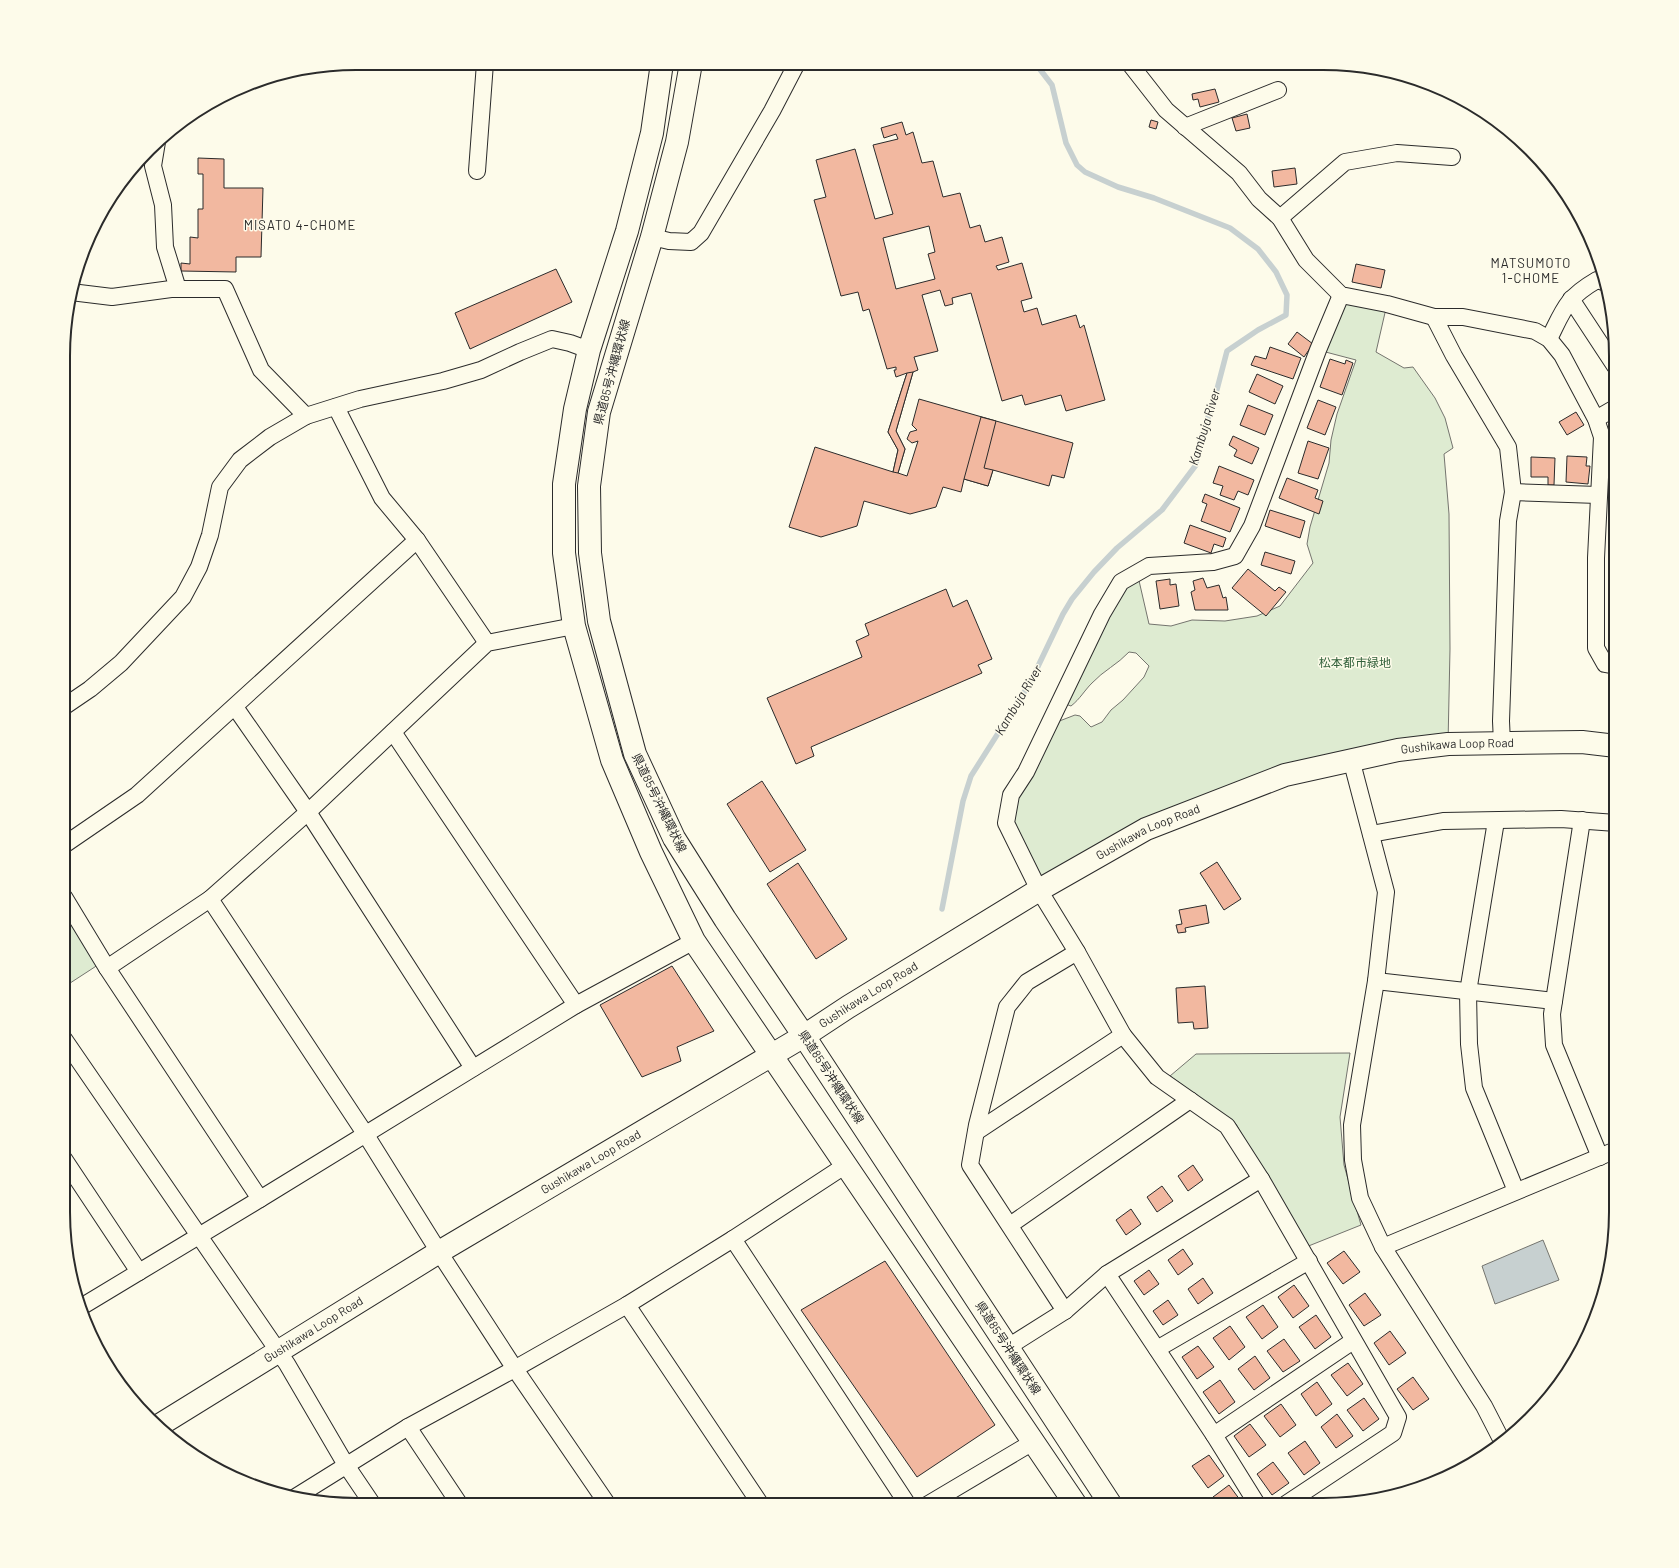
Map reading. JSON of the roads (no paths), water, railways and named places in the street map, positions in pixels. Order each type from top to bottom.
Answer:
[{"type":"main road","name":"県道85号沖縄環状線","points":[[661,70],[652,133],[627,231],[589,350],[575,409],[564,484],[564,553],[574,626],[612,760],[651,852],[694,942],[1072,1498]]},
{"type":"main road","name":"県道85号沖縄環状線","points":[[690,70],[677,142],[652,237],[598,412],[589,486],[590,553],[599,620],[635,754],[674,838],[724,919],[804,1036],[1107,1498]]},
{"type":"main road","name":"Gushikawa Loop Road","points":[[163,1423],[439,1252],[804,1036],[854,1002],[1039,890],[1146,829],[1285,775],[1398,750],[1448,744],[1582,742],[1609,745]]},
{"type":"street","points":[[477,171],[484,70]]},
{"type":"street","points":[[652,237],[669,241],[691,242],[701,233],[772,111],[793,70]]},
{"type":"street","points":[[1135,70],[1166,110],[1239,174],[1259,199],[1280,218],[1306,260],[1341,295],[1387,304],[1434,317],[1463,317],[1535,331],[1549,339],[1562,355],[1596,419],[1602,437],[1596,558],[1596,648],[1604,664],[1609,665]]},
{"type":"street","points":[[1185,127],[1278,90]]},
{"type":"street","points":[[155,153],[153,166],[163,205],[165,247],[178,289]]},
{"type":"street","points":[[1280,218],[1345,162],[1397,153],[1452,157]]},
{"type":"street","points":[[1549,339],[1566,304],[1581,289],[1599,281]]},
{"type":"street","points":[[77,293],[112,297],[178,289],[225,288],[261,370],[306,416]]},
{"type":"street","points":[[1299,1498],[1394,1433],[1398,1417],[1261,1179],[1228,1126],[1157,1077],[1123,1035],[1077,952],[1039,890],[1006,823],[1011,795],[1026,772],[1102,614],[1121,582],[1149,566],[1213,562],[1235,556],[1252,526],[1318,350],[1341,295]]},
{"type":"street","points":[[1571,299],[1609,357]]},
{"type":"street","points":[[1434,317],[1454,356],[1508,447],[1513,492],[1508,521],[1501,721],[1502,743]]},
{"type":"street","points":[[70,703],[90,689],[121,663],[183,597],[199,567],[210,535],[220,487],[240,460],[270,437],[306,416],[360,399],[443,381],[481,370],[552,339],[570,343],[589,350]]},
{"type":"street","points":[[336,407],[382,498],[417,540],[487,643]]},
{"type":"street","points":[[1596,419],[1609,411]]},
{"type":"street","points":[[1513,492],[1598,495]]},
{"type":"street","points":[[70,841],[137,795],[417,540]]},
{"type":"street","points":[[107,968],[210,899],[308,812],[487,643],[574,626]]},
{"type":"street","points":[[235,706],[308,812],[473,1068]]},
{"type":"street","points":[[393,732],[576,1005]]},
{"type":"street","points":[[1351,760],[1386,892],[1376,981],[1352,1124],[1353,1160],[1360,1198],[1383,1247],[1484,1406],[1500,1437]]},
{"type":"street","points":[[1371,834],[1443,822],[1561,819],[1609,822]]},
{"type":"street","points":[[1582,820],[1552,1014],[1554,1045],[1600,1156]]},
{"type":"street","points":[[1496,821],[1468,992],[1469,1044],[1474,1088],[1516,1191]]},
{"type":"street","points":[[210,899],[366,1135],[439,1252],[515,1369],[603,1498]]},
{"type":"street","points":[[70,907],[107,968],[260,1199]]},
{"type":"street","points":[[85,1304],[366,1135],[576,1005],[694,942]]},
{"type":"street","points":[[1065,1311],[970,1165],[976,1132],[1007,1007],[1027,982],[1077,952]]},
{"type":"street","points":[[1376,981],[1554,1001]]},
{"type":"street","points":[[976,1132],[1123,1035]]},
{"type":"street","points":[[70,1048],[278,1351],[346,1464],[368,1498]]},
{"type":"street","points":[[1010,1225],[1190,1100]]},
{"type":"street","points":[[1383,1247],[1609,1153]]},
{"type":"street","points":[[301,1493],[346,1464],[408,1427],[515,1369],[627,1304],[733,1239],[846,1164]]},
{"type":"street","points":[[70,1168],[139,1272]]},
{"type":"street","points":[[1008,1347],[1065,1311],[1107,1274],[1261,1179]]},
{"type":"street","points":[[733,1239],[903,1498]]},
{"type":"street","points":[[1158,1349],[1308,1261]]},
{"type":"street","points":[[1107,1274],[1158,1349],[1253,1498]]},
{"type":"street","points":[[627,1304],[756,1498]]},
{"type":"street","points":[[1214,1435],[1354,1341]]},
{"type":"street","points":[[408,1427],[455,1498]]},
{"type":"street","points":[[939,1498],[1033,1442]]},
{"type":"waterway","name":"Kambuja River","points":[[942,909],[963,801],[971,776],[1030,683],[1063,614],[1072,599],[1094,572],[1117,548],[1162,510],[1196,465],[1199,444],[1215,397],[1227,351],[1258,330],[1286,315],[1287,295],[1276,272],[1258,249],[1230,228],[1154,198],[1118,187],[1085,172],[1077,165],[1066,143],[1052,85],[1040,70]]},
{"type":"district","name":"MISATO 4-CHOME","points":[[300,225]]},
{"type":"district","name":"MATSUMOTO 1-CHOME","points":[[1531,270]]},
{"type":"park label","name":"松本都市緑地","points":[[1355,663]]}]
